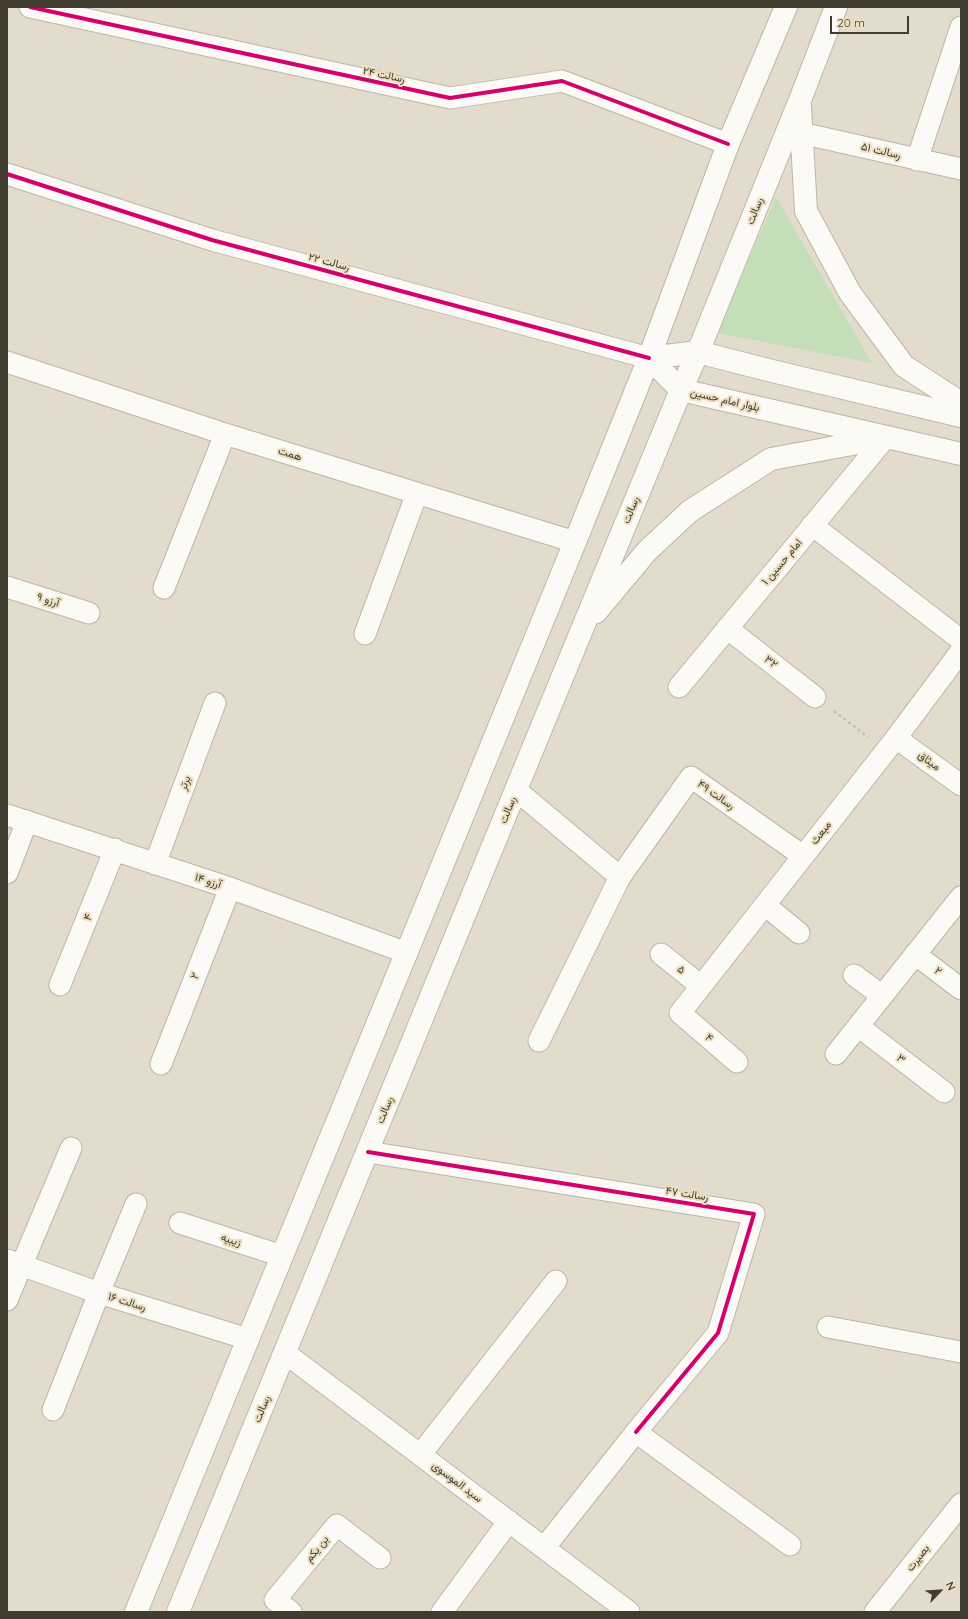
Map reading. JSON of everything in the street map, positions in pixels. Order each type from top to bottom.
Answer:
[{"type":"main road","points":[[136,1612],[575,542],[649,358],[728,144],[786,7]]},
{"type":"main road","name":"رسالت","points":[[178,1612],[681,390],[698,352],[836,8]]},
{"type":"main road","points":[[800,100],[806,211],[850,293],[904,366],[961,403]]},
{"type":"main road","points":[[649,358],[698,352],[961,416]]},
{"type":"main road","name":"بلوار امام حسین","points":[[649,358],[681,390],[885,438],[961,454]]},
{"type":"main road","points":[[583,628],[647,551],[690,511],[771,459],[885,438]]},
{"type":"street","name":"رسالت ۲۴","points":[[30,7],[450,98],[562,81],[728,144]]},
{"type":"street","points":[[917,160],[961,27]]},
{"type":"street","name":"رسالت ۵۱","points":[[802,134],[961,170]]},
{"type":"street","name":"رسالت ۲۲","points":[[7,174],[212,240],[649,358]]},
{"type":"street","name":"همت","points":[[7,362],[225,434],[575,542]]},
{"type":"street","points":[[164,588],[225,434]]},
{"type":"street","name":"امام حسین ۱","points":[[679,687],[885,438]]},
{"type":"street","points":[[365,634],[417,493]]},
{"type":"street","points":[[812,525],[961,640]]},
{"type":"street","name":"۹ آرزو","points":[[7,587],[89,613]]},
{"type":"street","name":"۳۲","points":[[727,628],[815,697]]},
{"type":"street","name":"مبعث","points":[[680,1013],[891,744],[961,651]]},
{"type":"street","name":"برتر","points":[[155,864],[215,703]]},
{"type":"street","name":"میثاق","points":[[891,744],[961,785]]},
{"type":"street","name":"رسالت ۴۹","points":[[539,1041],[620,877],[690,777],[803,856]]},
{"type":"street","points":[[516,790],[620,877]]},
{"type":"street","name":"۱۴ آرزو","points":[[7,815],[115,849],[155,864],[230,888],[407,952]]},
{"type":"street","points":[[7,873],[27,821]]},
{"type":"street","name":"۴","points":[[60,985],[115,849]]},
{"type":"street","name":"۲","points":[[161,1064],[230,888]]},
{"type":"street","points":[[836,1054],[881,995],[961,897]]},
{"type":"street","points":[[765,906],[799,933]]},
{"type":"street","name":"۵","points":[[661,954],[701,986]]},
{"type":"street","name":"۲","points":[[915,954],[961,989]]},
{"type":"street","points":[[854,975],[881,995]]},
{"type":"street","name":"۴","points":[[680,1013],[737,1062]]},
{"type":"street","name":"۳","points":[[858,1026],[944,1092]]},
{"type":"street","points":[[7,1300],[14,1262],[71,1148]]},
{"type":"street","name":"رسالت ۴۷","points":[[368,1152],[754,1214],[718,1333],[636,1432]]},
{"type":"street","points":[[53,1410],[136,1204]]},
{"type":"street","name":"زیبیه","points":[[180,1223],[282,1256]]},
{"type":"street","name":"رسالت ۱۶","points":[[14,1262],[99,1293],[248,1339]]},
{"type":"street","points":[[420,1455],[556,1281]]},
{"type":"street","points":[[828,1327],[961,1352]]},
{"type":"street","name":"سید الموسوی","points":[[285,1353],[629,1612]]},
{"type":"street","points":[[544,1548],[636,1432],[790,1546]]},
{"type":"street","name":"بصیرت","points":[[875,1612],[961,1504]]},
{"type":"street","points":[[442,1612],[509,1521]]},
{"type":"street","name":"بن یکم","points":[[291,1612],[276,1600],[337,1525],[380,1558]]},
{"type":"path","points":[[815,697],[891,744]]},
{"type":"green space","points":[[776,197],[872,363],[717,333]]},
{"type":"cycle path","points":[[30,7],[450,98],[562,81],[728,144]]},
{"type":"cycle path","points":[[7,174],[212,240],[649,358]]},
{"type":"cycle path","points":[[368,1152],[754,1214],[718,1333],[636,1432]]}]
